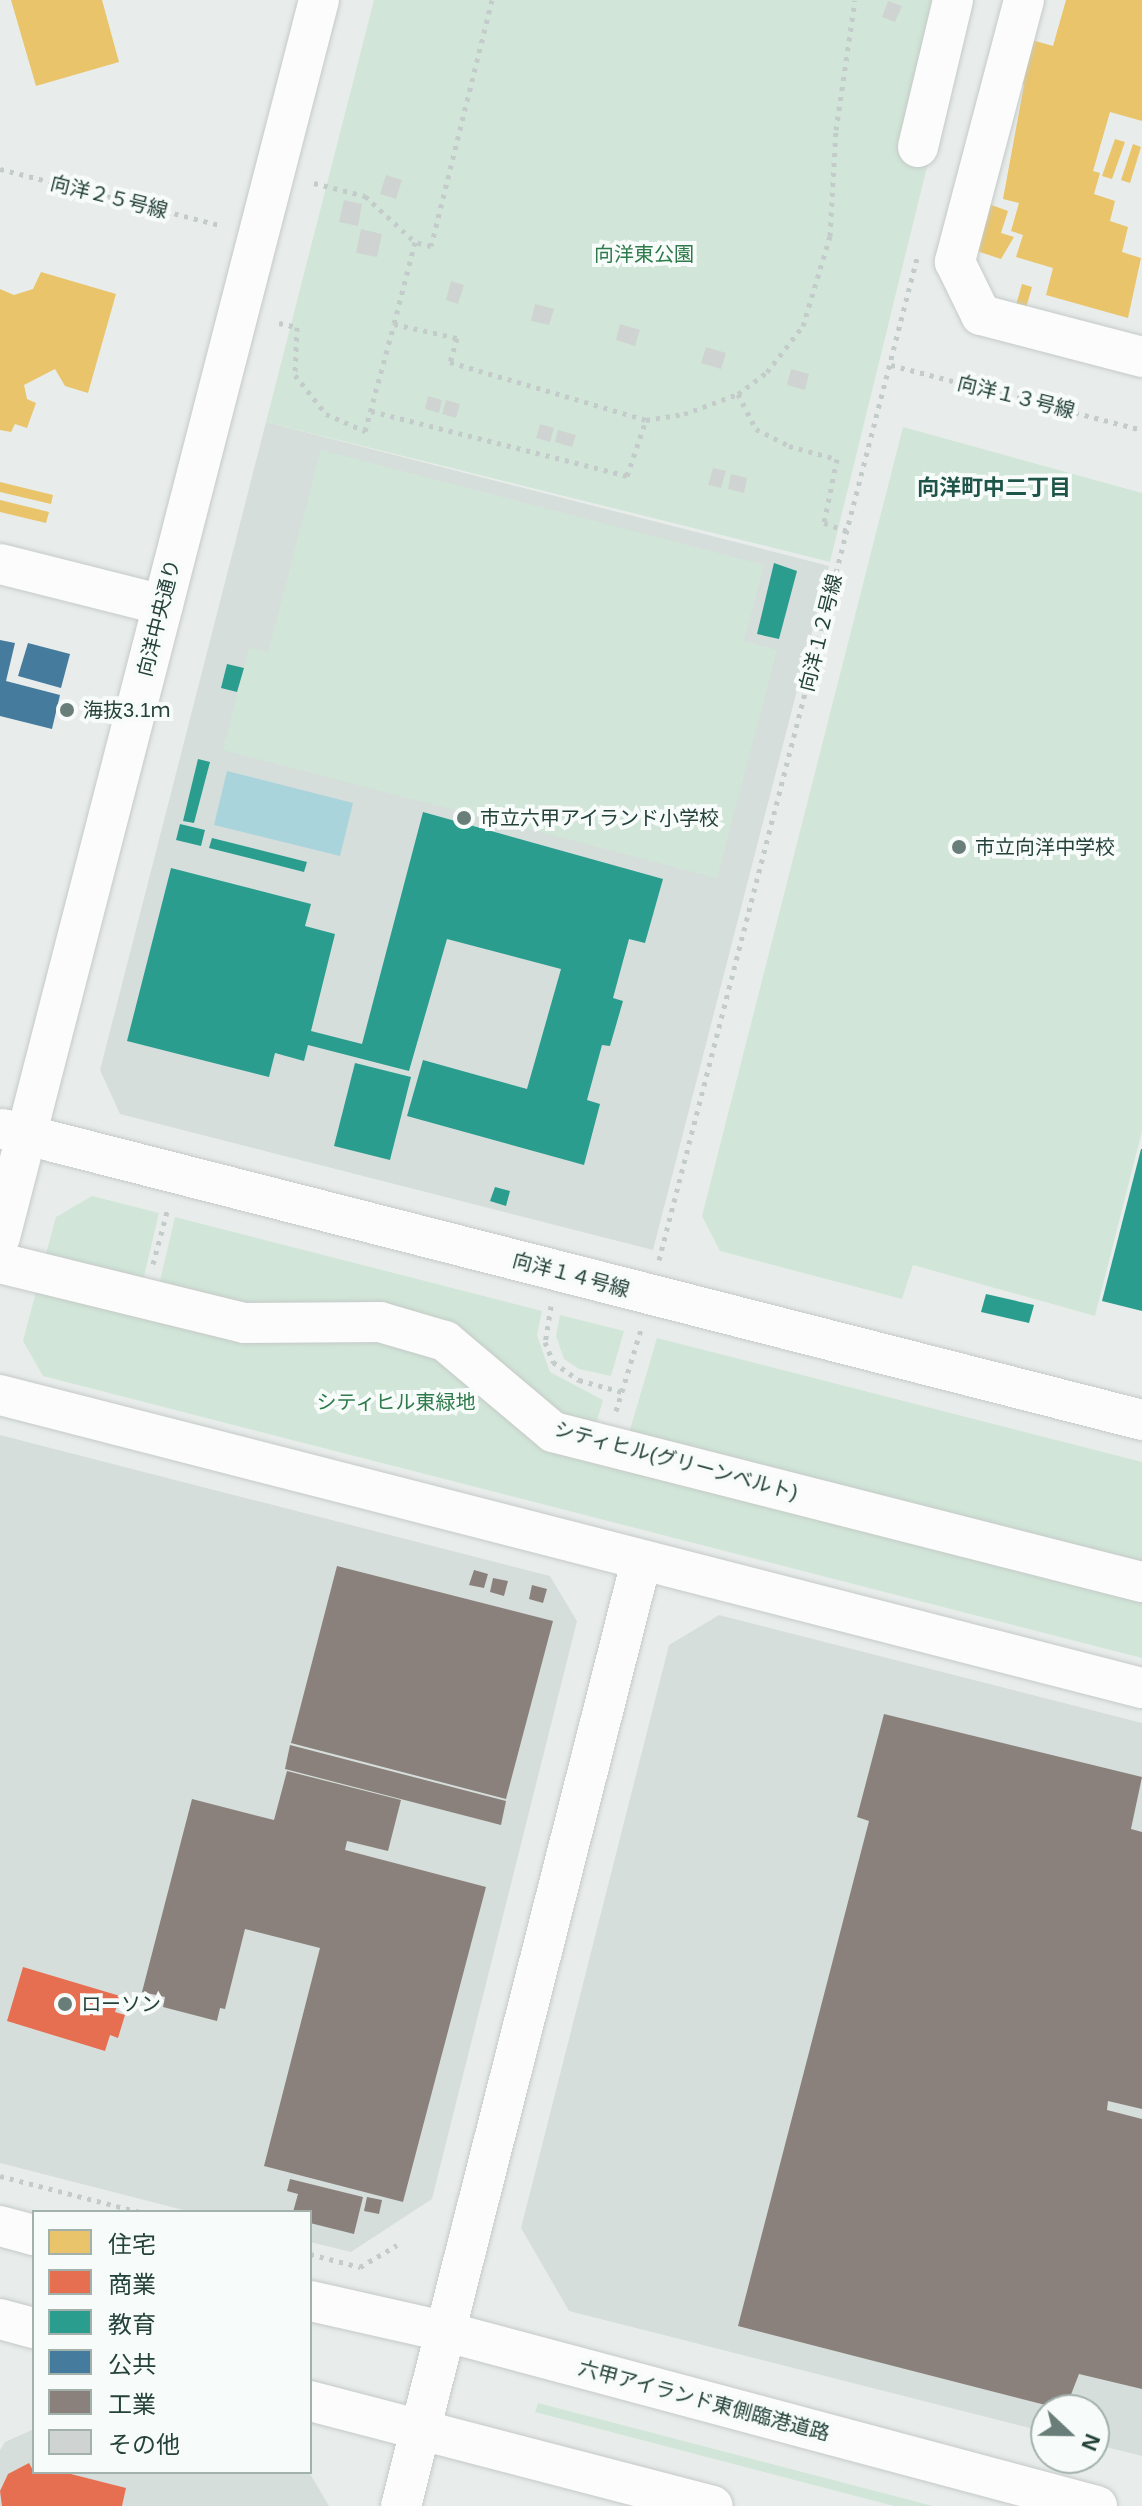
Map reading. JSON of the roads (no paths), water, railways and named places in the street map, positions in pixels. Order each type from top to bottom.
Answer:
[{"type":"street","name":"向洋中央通り","points":[[0,1237],[13,1131],[163,605],[319,0]]},
{"type":"street","points":[[918,147],[953,0]]},
{"type":"street","points":[[1024,0],[955,262],[981,315],[1142,357]]},
{"type":"street","points":[[0,564],[163,605]]},
{"type":"street","name":"向洋１４号線","points":[[13,1131],[1142,1420]]},
{"type":"street","name":"シティヒル(グリーンベルト)","points":[[0,1263],[244,1323],[380,1322],[445,1341],[553,1432],[1142,1582]]},
{"type":"street","points":[[0,1395],[641,1562],[1142,1688]]},
{"type":"street","points":[[401,2506],[443,2331],[641,1562]]},
{"type":"street","name":"六甲アイランド東側臨港道路","points":[[312,2301],[443,2331],[1097,2506]]},
{"type":"street","points":[[0,2319],[32,2327]]},
{"type":"street","points":[[312,2402],[713,2506]]},
{"type":"water","points":[[227,771],[353,803],[340,856],[214,825]]},
{"type":"place","name":"海抜3.1ｍ","points":[[67,710]]},
{"type":"place","name":"市立六甲アイランド小学校","points":[[464,818]]},
{"type":"place","name":"市立向洋中学校","points":[[959,847]]},
{"type":"place","name":"ローソン","points":[[65,2004]]},
{"type":"district","name":"向洋町中二丁目","points":[[994,488]]},
{"type":"park label","name":"向洋東公園","points":[[644,254]]},
{"type":"park label","name":"シティヒル東緑地","points":[[396,1402]]}]
